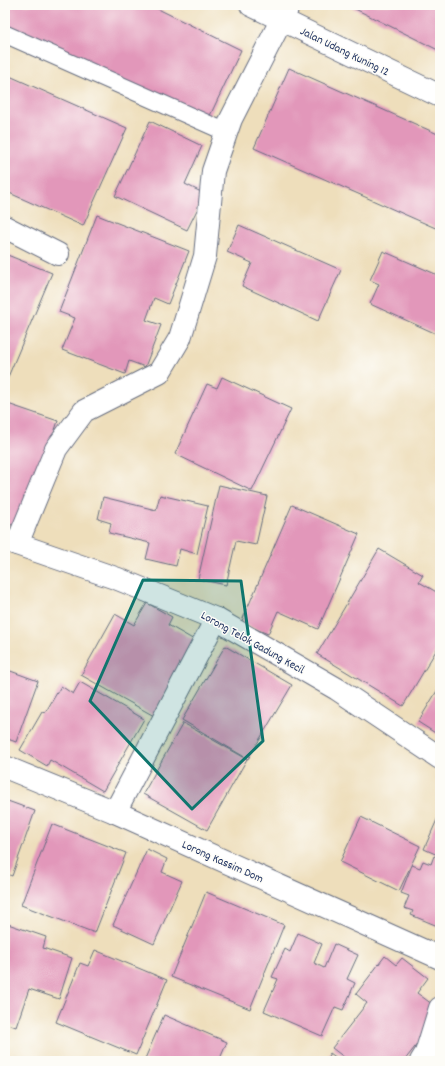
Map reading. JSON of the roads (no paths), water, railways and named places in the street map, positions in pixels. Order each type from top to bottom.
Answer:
[{"type":"street","name":"Jalan Udang Kuning 12","points":[[251,5],[286,13],[440,96]]},
{"type":"street","points":[[11,542],[56,449],[84,411],[134,384],[159,373],[180,338],[205,256],[213,171],[231,119],[286,13]]},
{"type":"street","points":[[5,227],[58,254]]},
{"type":"street","name":"Lorong Telok Gadung Kecil","points":[[11,542],[118,579],[216,619],[337,689],[440,758]]},
{"type":"street","points":[[115,812],[216,619]]},
{"type":"street","name":"Lorong Kassim Dom","points":[[5,767],[115,812],[440,958]]},
{"type":"street","points":[[421,1061],[426,1053],[440,1008]]},
{"type":"lane","points":[[5,34],[226,132]]}]
